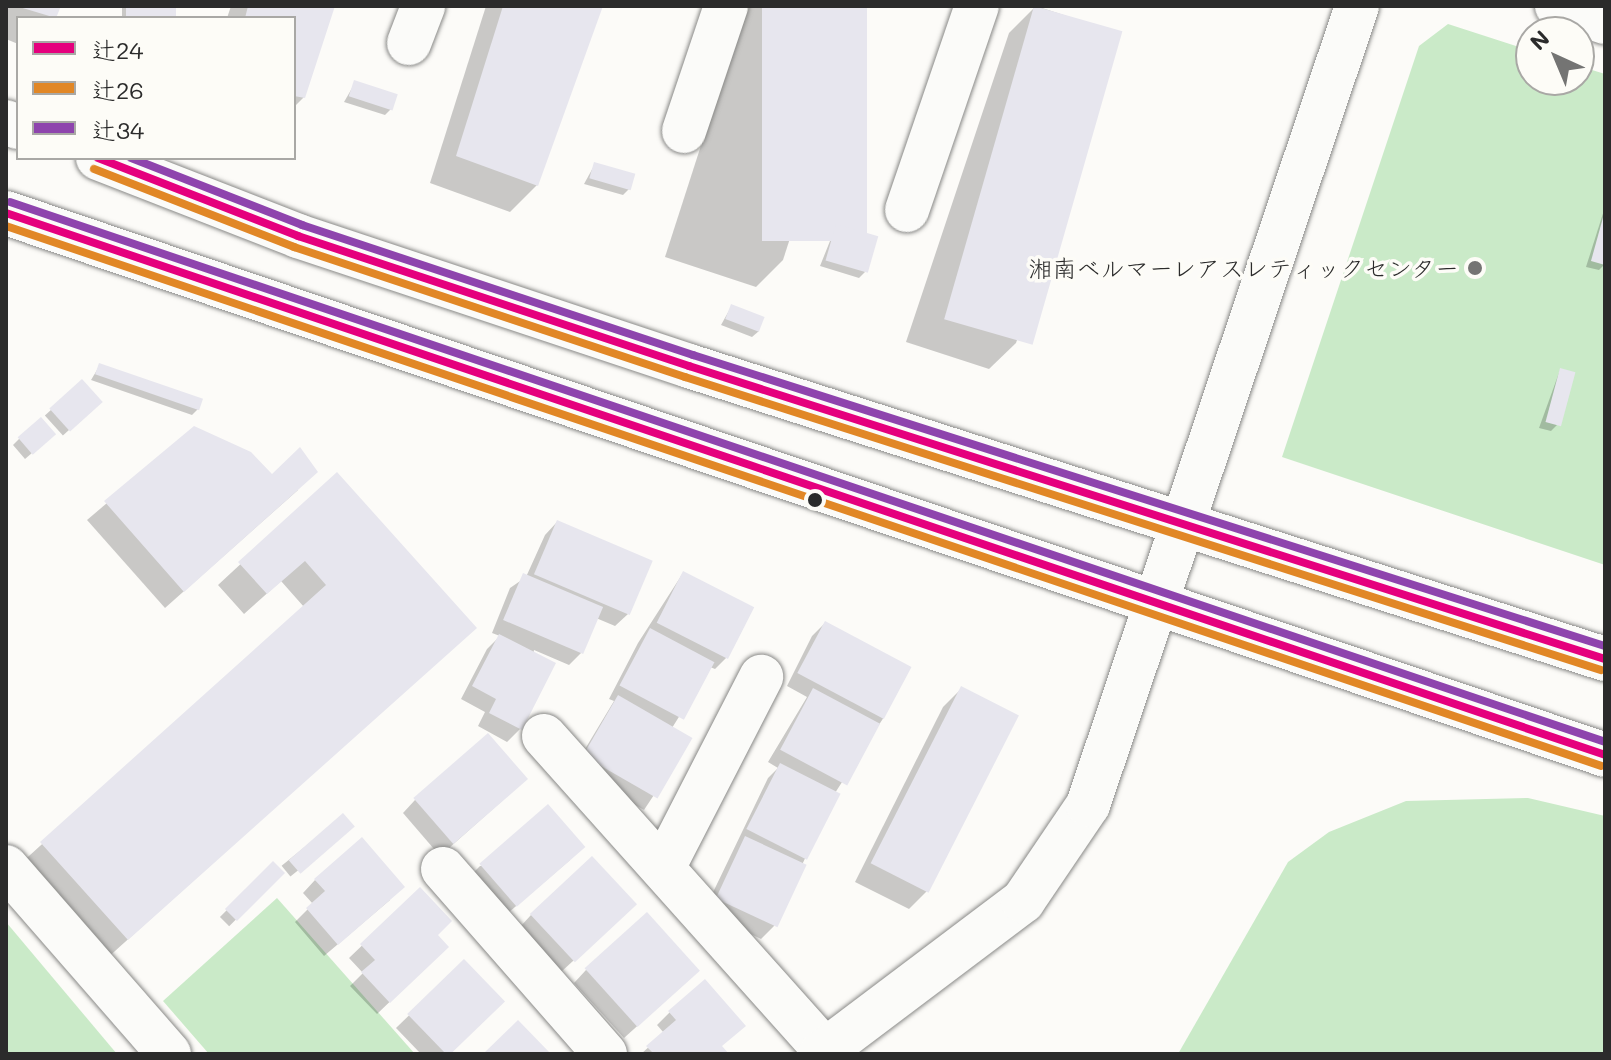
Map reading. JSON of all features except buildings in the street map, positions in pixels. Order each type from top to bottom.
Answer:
[{"type":"street","points":[[684,131],[726,6]]},
{"type":"street","points":[[907,210],[977,6]]},
{"type":"street","points":[[544,736],[822,1052],[1023,901],[1088,805],[1158,606],[1357,6]]},
{"type":"street","points":[[1557,6],[1605,22]]},
{"type":"street","points":[[103,160],[298,236],[1184,528],[1605,659]]},
{"type":"street","points":[[6,213],[1605,755]]},
{"type":"street","points":[[663,868],[761,677]]},
{"type":"street","points":[[6,867],[169,1054]]},
{"type":"street","points":[[443,869],[605,1054]]},
{"type":"green space","name":"湘南ベルマーレアスレティックセンター","points":[[1448,24],[1515,46],[1515,96],[1595,96],[1595,71],[1605,74],[1605,565],[1282,457],[1419,46]]},
{"type":"green space","points":[[1528,798],[1605,816],[1605,1054],[1178,1054],[1288,862],[1329,832],[1406,801]]},
{"type":"green space","points":[[277,898],[415,1054],[209,1054],[163,1001]]},
{"type":"green space","points":[[6,922],[117,1054],[6,1054]]},
{"type":"transit line","name":"辻24","points":[[103,160],[298,236],[689,366],[1605,659]]},
{"type":"transit line","name":"辻34","points":[[136,160],[302,225],[693,355],[1605,646]]},
{"type":"transit line","name":"辻26","points":[[94,169],[294,247],[685,377],[1601,670]]},
{"type":"transit line","name":"辻34","points":[[10,202],[1605,742]]},
{"type":"transit line","name":"辻24","points":[[6,213],[1605,755]]},
{"type":"transit line","name":"辻26","points":[[6,226],[1601,766]]},
{"type":"place","name":"湘南ベルマーレアスレティックセンター","points":[[1475,268]]}]
